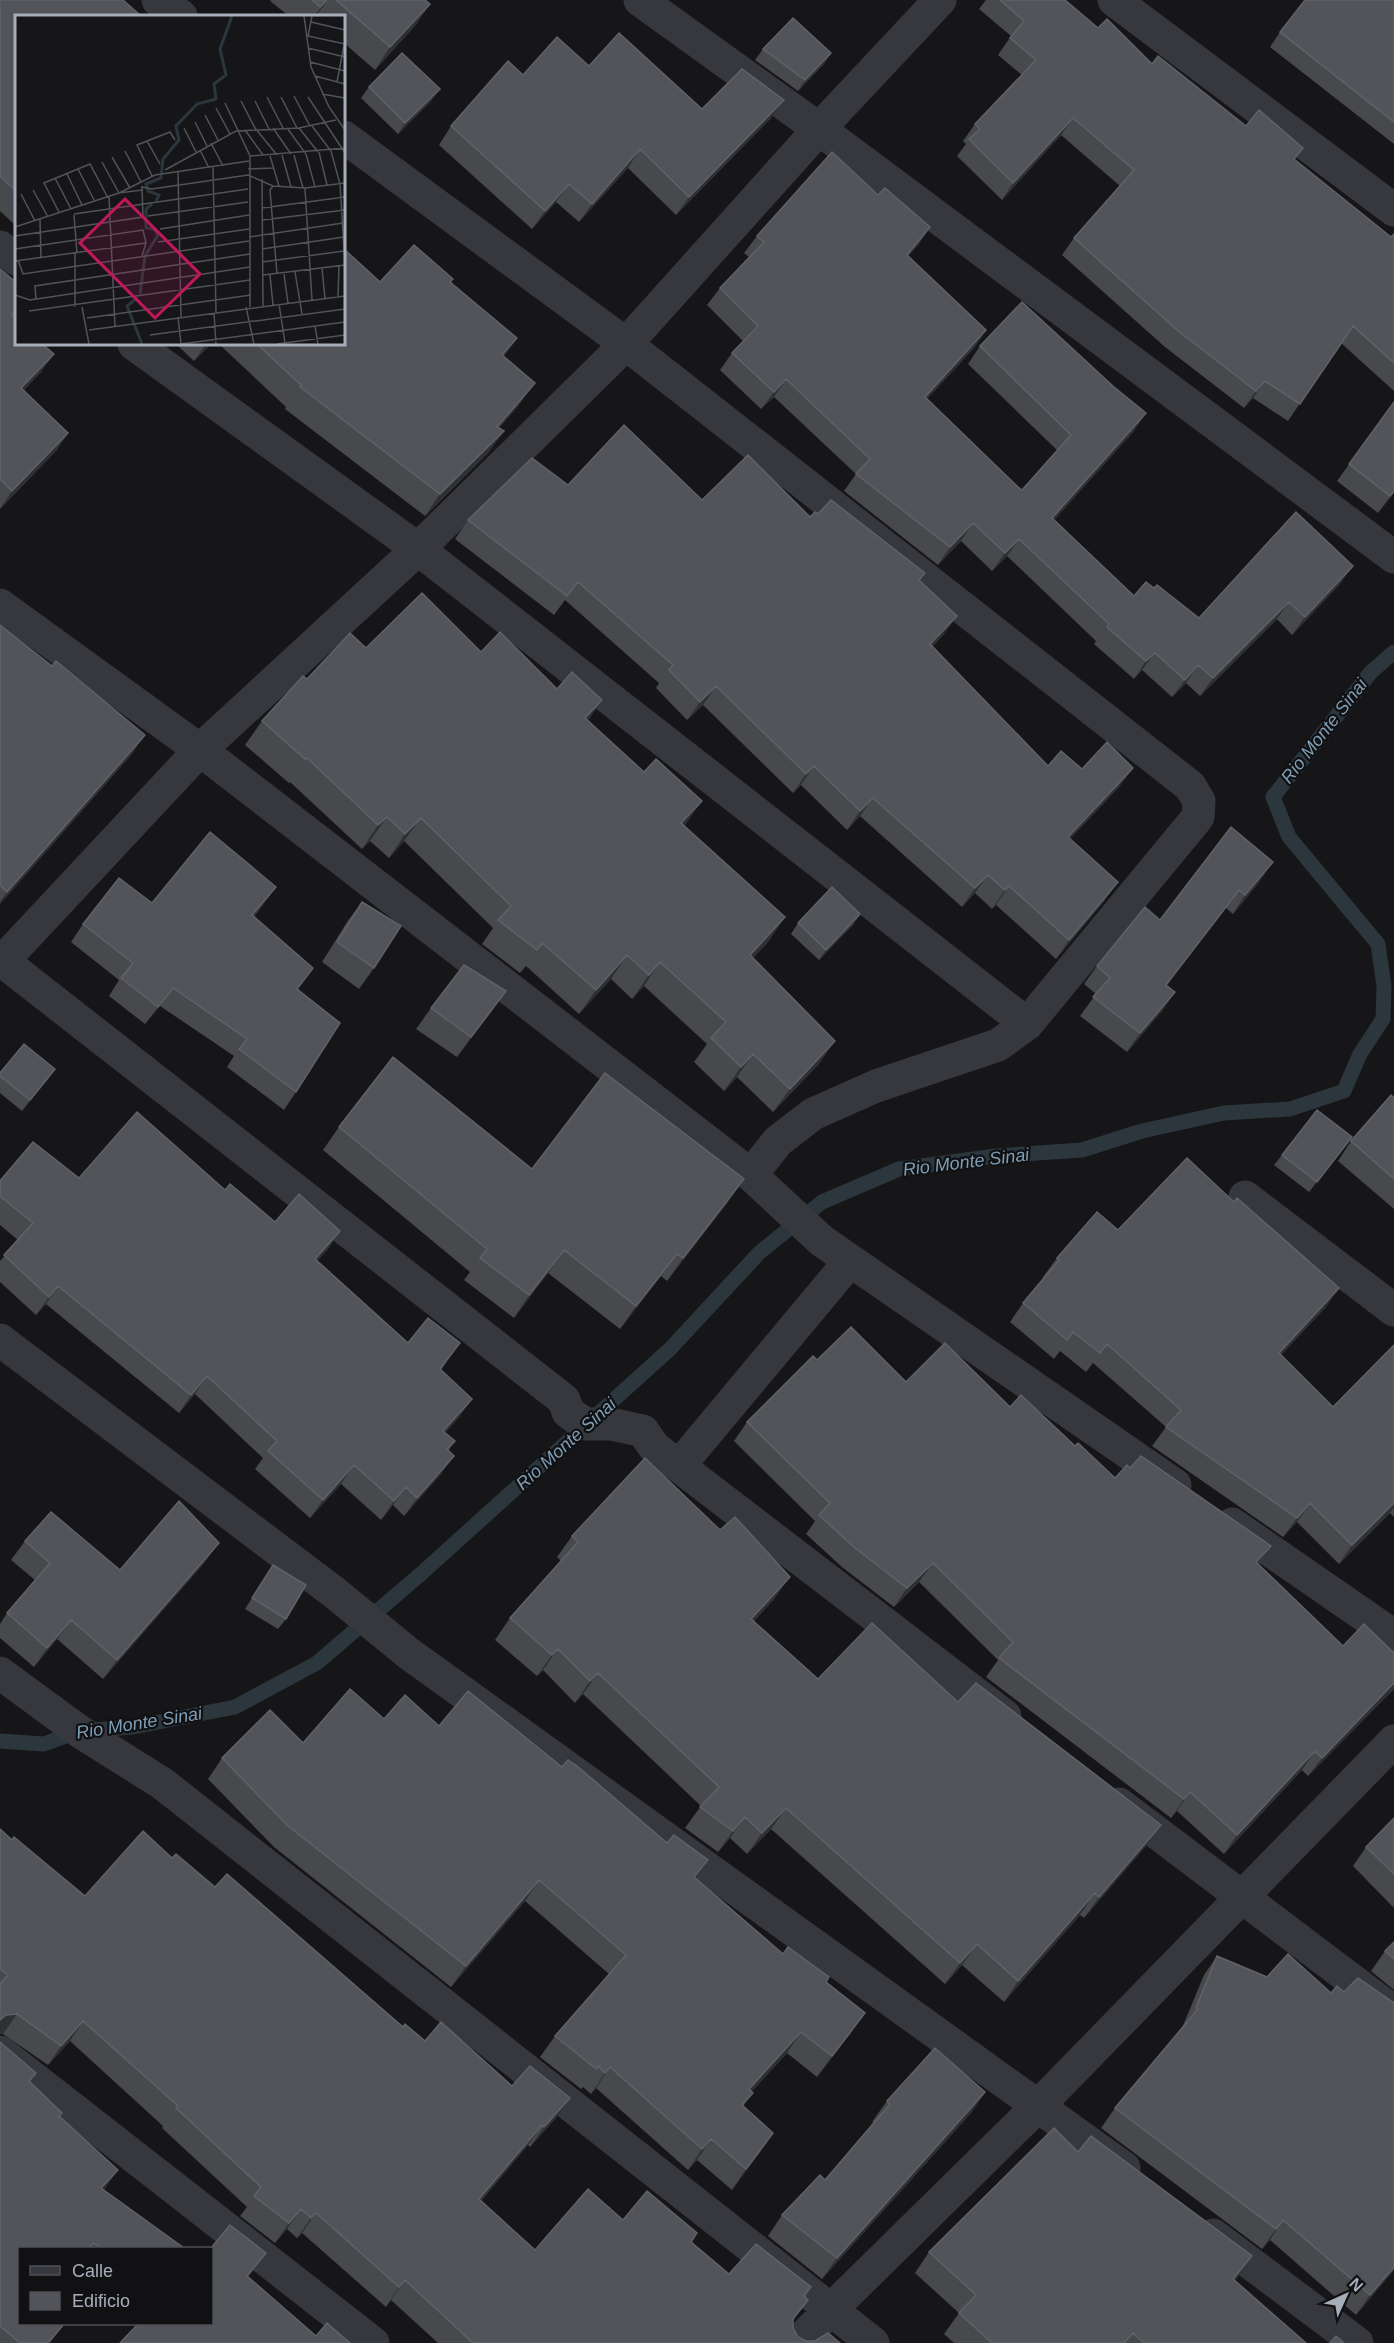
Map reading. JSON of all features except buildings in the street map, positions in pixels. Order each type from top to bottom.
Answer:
[{"type":"street","points":[[158,0],[180,15]]},
{"type":"street","points":[[640,0],[819,129],[1394,557]]},
{"type":"street","points":[[940,0],[819,129],[626,344],[418,549],[200,750],[1,961],[564,1400],[568,1412],[585,1424],[611,1424],[643,1431],[654,1447],[1025,1732]]},
{"type":"street","points":[[1114,0],[1394,210]]},
{"type":"street","points":[[345,137],[626,344],[1190,786],[1199,801],[1198,818],[1027,1024],[998,1045],[876,1086],[813,1114],[778,1141],[750,1175]]},
{"type":"street","points":[[0,247],[15,258]]},
{"type":"street","points":[[135,345],[418,549],[1027,1024]]},
{"type":"street","points":[[0,606],[200,750],[750,1175],[822,1241],[850,1262],[1394,1636]]},
{"type":"street","points":[[1245,1197],[1394,1310]]},
{"type":"street","points":[[679,1466],[850,1262]]},
{"type":"street","points":[[0,1340],[335,1593],[408,1653],[1039,2105],[1152,2189]]},
{"type":"street","points":[[0,1673],[79,1731],[163,1784],[873,2343]]},
{"type":"street","points":[[797,2343],[1039,2105],[1394,1741]]},
{"type":"street","points":[[1091,1782],[1242,1899],[1394,2012]]},
{"type":"street","points":[[0,2052],[373,2343]]},
{"type":"street","points":[[1189,2217],[1358,2343]]},
{"type":"waterway","name":"Rio Monte Sinai","points":[[0,1741],[44,1744],[79,1731],[133,1727],[235,1707],[317,1663],[423,1572],[670,1349],[759,1253],[822,1202],[899,1169],[996,1156],[1082,1150],[1142,1131],[1224,1113],[1290,1109],[1344,1091],[1360,1054],[1383,1019],[1384,986],[1378,944],[1289,837],[1273,797],[1371,672],[1394,652]]}]
